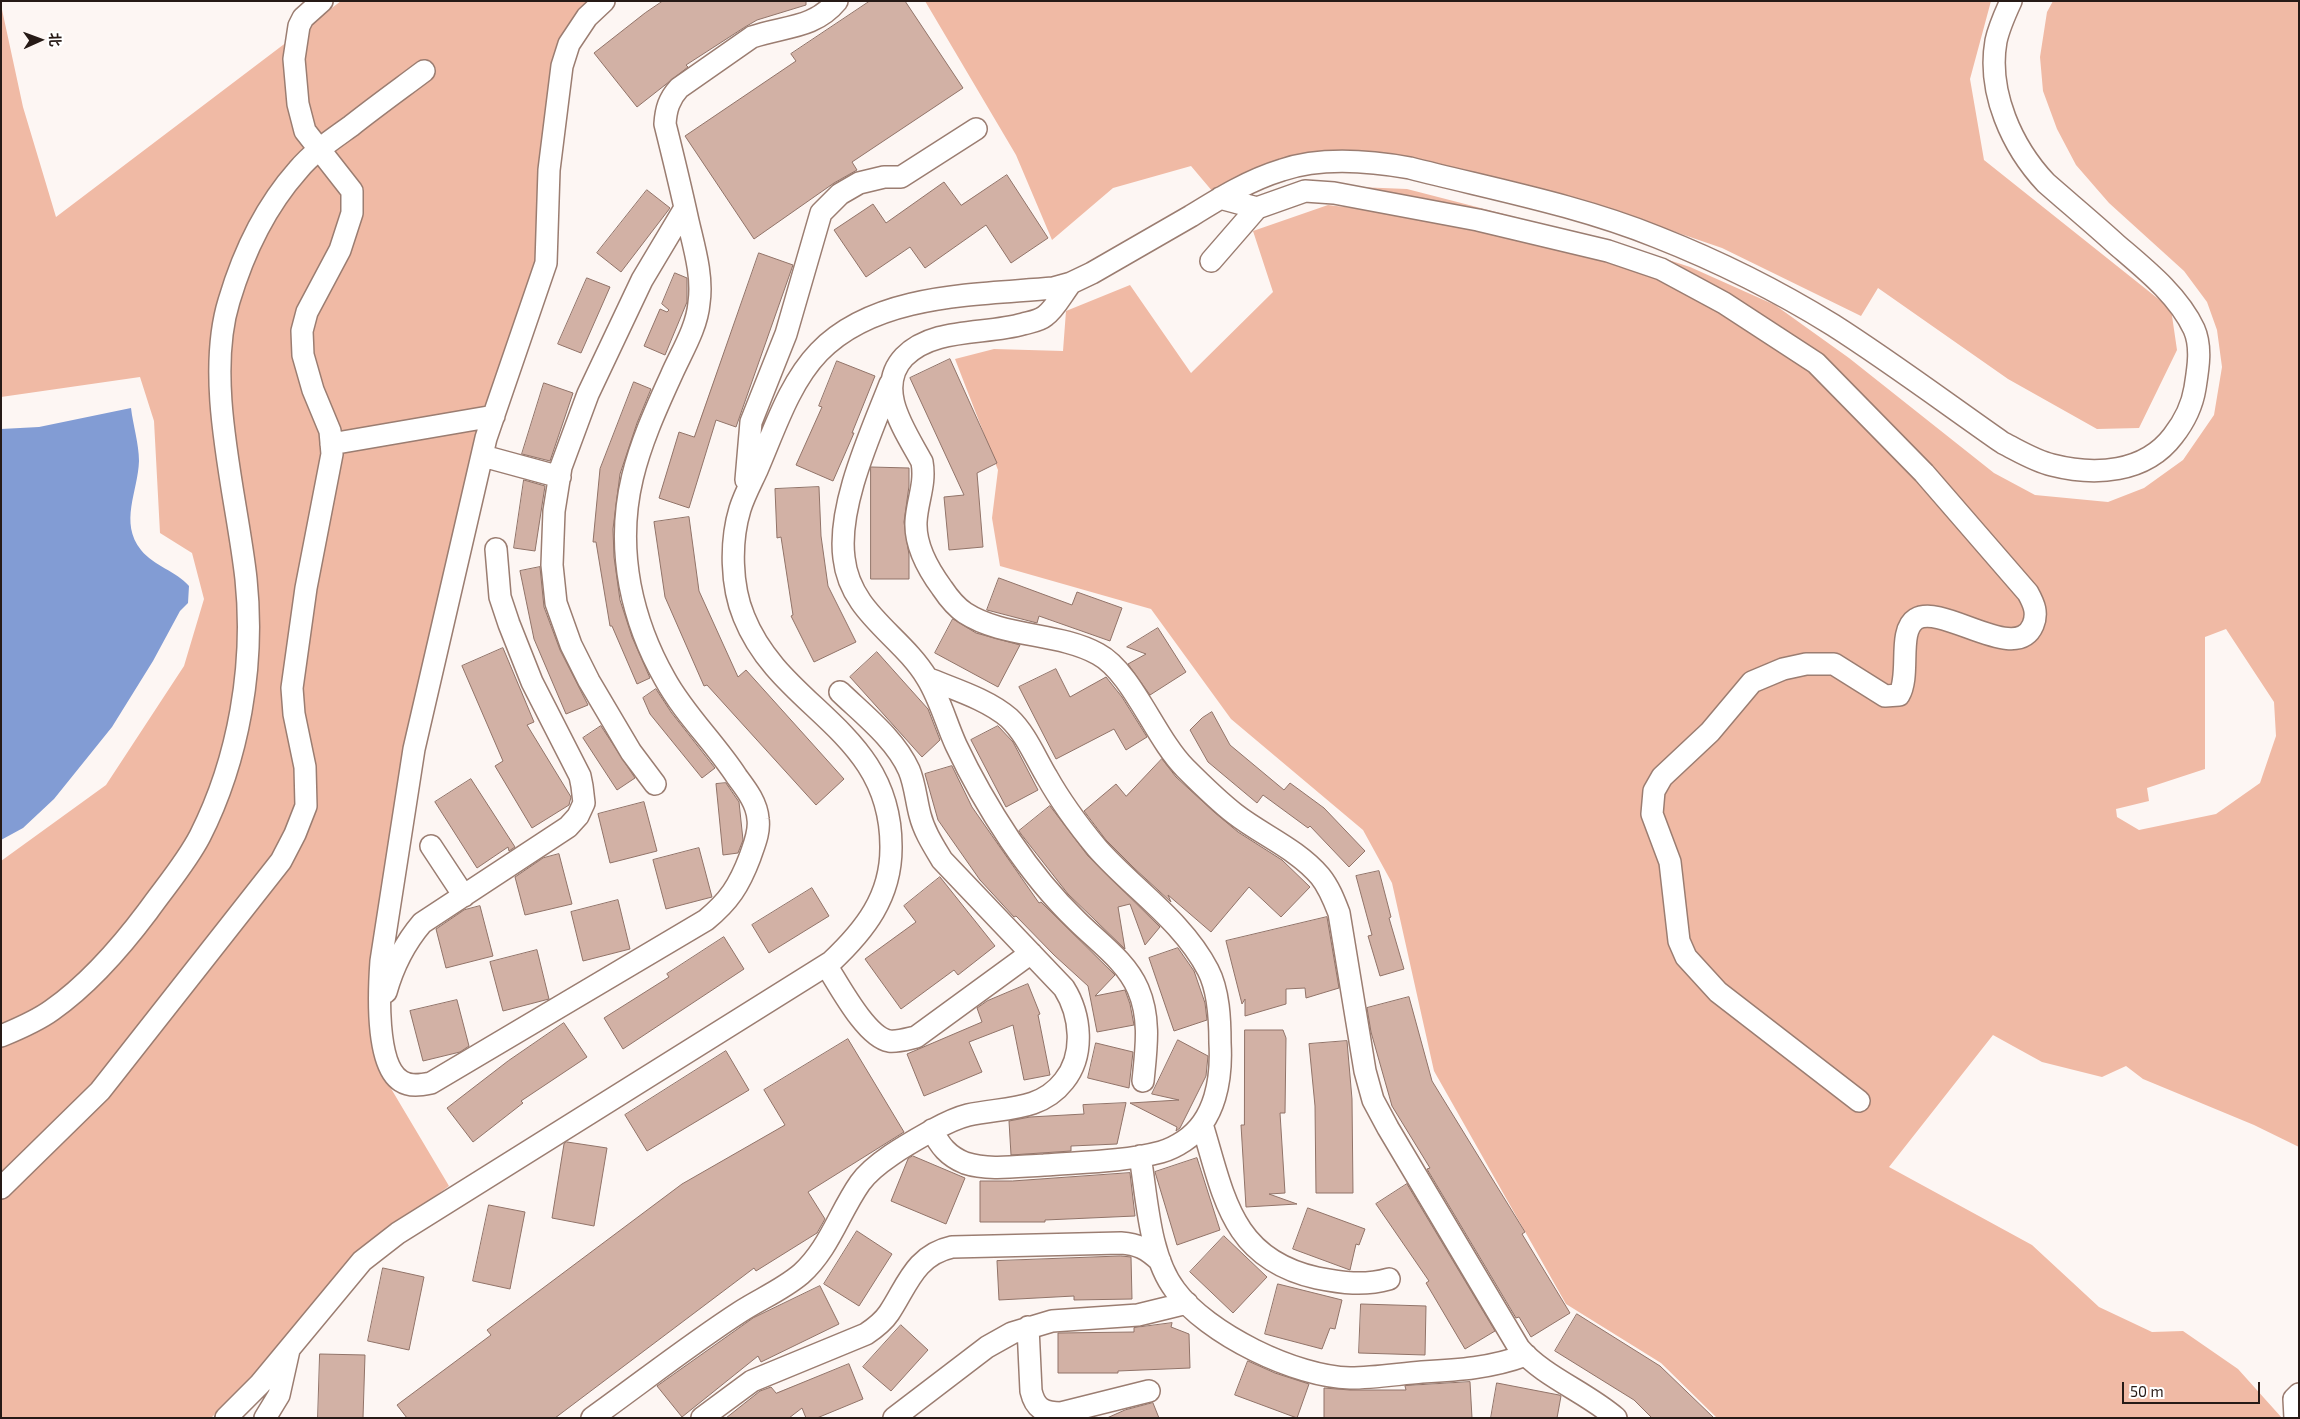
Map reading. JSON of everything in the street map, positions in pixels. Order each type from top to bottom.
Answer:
[{"type":"street","points":[[1,1188],[100,1090],[280,861],[295,834],[306,806],[305,767],[294,714],[292,688],[306,588],[330,469],[331,444],[330,431],[313,390],[303,354],[302,331],[307,312],[340,250],[352,213],[352,191],[306,131],[298,104],[294,59],[299,26],[303,18],[322,1]]},
{"type":"street","points":[[604,1],[587,18],[569,44],[562,66],[549,170],[546,263],[482,456],[414,749],[381,961],[378,992],[385,1057],[390,1070],[396,1077],[408,1084],[431,1083],[706,920],[726,904],[737,887],[748,861],[757,836],[758,819],[754,804],[724,756],[665,679],[642,627],[630,587],[626,562],[626,507],[629,485],[639,452],[692,331],[700,304],[700,281],[665,124],[666,111],[671,98],[679,88],[752,37],[766,32],[804,25],[823,14],[837,1]]},
{"type":"street","points":[[226,1418],[260,1384],[362,1261],[398,1233],[826,965],[862,931],[883,893],[889,872],[891,855],[889,816],[881,788],[865,759],[847,738],[782,674],[764,652],[743,616],[737,592],[734,545],[735,527],[744,500],[787,401],[818,354],[837,336],[877,316],[921,301],[1054,288],[1071,283],[1092,274],[1220,198],[1255,180],[1284,169],[1331,163],[1379,162],[1410,168],[1612,220],[1708,258],[1782,296],[1865,346],[2004,444],[2032,458],[2052,465],[2075,468],[2122,469],[2150,458],[2166,445],[2189,410],[2194,395],[2199,363],[2194,331],[2177,303],[2159,282],[2046,183],[2021,151],[2005,117],[1994,72],[1996,40],[2011,1]]},
{"type":"street","points":[[1,1036],[52,1010],[89,979],[133,931],[199,838],[214,804],[228,765],[238,727],[244,685],[248,615],[246,580],[224,436],[220,377],[221,336],[228,304],[239,270],[260,226],[298,170],[320,149],[424,70]]},
{"type":"street","points":[[744,500],[751,422],[786,334],[821,213],[840,194],[859,183],[884,177],[901,177],[976,129]]},
{"type":"street","points":[[1211,261],[1257,208],[1305,191],[1334,193],[1478,220],[1608,251],[1661,269],[1724,303],[1816,363],[1924,473],[2028,594],[2034,604],[2035,620],[2025,635],[2016,638],[1993,636],[1939,618],[1924,616],[1915,620],[1909,626],[1906,637],[1905,683],[1899,695],[1886,696],[1834,664],[1824,663],[1783,669],[1752,682],[1710,732],[1662,777],[1654,791],[1652,814],[1670,862],[1679,941],[1686,957],[1718,992],[1859,1101]]},
{"type":"street","points":[[1220,198],[1257,208]]},
{"type":"street","points":[[655,784],[631,752],[588,681],[571,645],[556,603],[552,565],[554,511],[560,477],[588,394],[642,280],[685,208]]},
{"type":"street","points":[[1071,283],[1046,316],[1006,329],[927,340],[913,348],[899,362],[852,490],[845,525],[843,558],[848,582],[857,598],[927,678],[956,745],[1010,840],[1043,883],[1076,920],[1111,951],[1138,989],[1147,1017],[1148,1036],[1143,1081]]},
{"type":"street","points":[[895,370],[892,385],[892,399],[895,411],[922,462],[924,471],[924,482],[916,521],[920,550],[941,587],[955,605],[984,622],[1082,647],[1099,654],[1112,663],[1123,676],[1168,748],[1182,766],[1235,814],[1302,859],[1320,876],[1331,894],[1338,913],[1348,964],[1358,1038],[1374,1100],[1388,1128],[1519,1348],[1531,1361],[1588,1396],[1616,1418]]},
{"type":"street","points":[[331,444],[494,416]]},
{"type":"street","points":[[482,456],[560,477]]},
{"type":"street","points":[[381,1014],[391,976],[410,937],[422,923],[568,827],[578,816],[584,803],[580,776],[532,682],[500,597],[496,549]]},
{"type":"street","points":[[927,678],[990,705],[1009,718],[1024,736],[1066,808],[1089,838],[1115,868],[1180,930],[1209,972],[1215,992],[1220,1022],[1221,1047],[1218,1081],[1212,1107],[1202,1124],[1185,1140],[1163,1152],[1091,1162],[991,1167],[966,1163],[948,1154],[939,1146],[932,1130]]},
{"type":"street","points":[[592,1418],[740,1312],[776,1292],[799,1276],[812,1264],[860,1183],[873,1168],[932,1130],[968,1115],[1027,1106],[1045,1098],[1055,1092],[1070,1073],[1077,1055],[1078,1027],[1071,999],[1064,988],[942,860],[927,836],[909,770],[902,758],[880,731],[840,692]]},
{"type":"street","points":[[431,846],[464,896]]},
{"type":"street","points":[[826,965],[864,1022],[874,1033],[888,1041],[904,1040],[916,1036],[1031,953]]},
{"type":"street","points":[[1202,1124],[1230,1212],[1239,1229],[1260,1252],[1293,1270],[1333,1281],[1364,1284],[1389,1279]]},
{"type":"street","points":[[1140,1156],[1160,1261],[1174,1290],[1220,1331],[1254,1350],[1301,1368],[1349,1378],[1463,1370],[1500,1365],[1526,1355]]},
{"type":"street","points":[[702,1418],[752,1380],[866,1334],[880,1324],[909,1277],[928,1257],[940,1250],[952,1247],[1121,1243],[1136,1244],[1150,1252],[1160,1261]]},
{"type":"street","points":[[894,1418],[988,1347],[1012,1333],[1052,1321],[1138,1315],[1187,1303]]},
{"type":"street","points":[[1028,1327],[1031,1391],[1033,1400],[1041,1410],[1049,1413],[1061,1413],[1149,1391]]},
{"type":"street","points":[[265,1418],[279,1395],[290,1348]]},
{"type":"street","points":[[2295,1418],[2294,1399],[2299,1394]]},
{"type":"shaded area","points":[[341,1],[602,1],[566,38],[538,262],[410,717],[370,1002],[377,1065],[449,1186],[362,1250],[294,1337],[211,1418],[1,1418],[1,861],[106,785],[184,666],[204,599],[192,553],[160,533],[154,421],[140,377],[1,397],[1,5],[23,107],[56,217]]},
{"type":"shaded area","points":[[925,1],[1991,1],[1970,79],[1984,160],[2171,309],[2177,350],[2139,428],[2097,429],[2008,379],[1878,288],[1861,316],[1722,248],[1658,226],[1398,157],[1213,192],[1191,166],[1113,188],[1052,240],[1016,155]]},
{"type":"shaded area","points":[[2053,1],[2299,1],[2299,1147],[2254,1125],[2143,1079],[2126,1066],[2102,1077],[2042,1062],[1993,1035],[1889,1167],[2032,1245],[2099,1307],[2152,1332],[2183,1331],[2238,1369],[2282,1418],[1717,1418],[1661,1363],[1566,1304],[1434,1071],[1392,883],[1363,830],[1231,719],[1151,609],[1000,566],[992,518],[998,470],[955,359],[994,349],[1063,351],[1066,311],[1130,285],[1191,373],[1273,292],[1253,231],[1328,205],[1387,212],[1358,187],[1407,189],[1620,244],[1690,267],[1775,305],[1849,358],[1994,473],[2035,495],[2108,502],[2144,488],[2183,460],[2214,415],[2222,367],[2217,330],[2207,302],[2184,271],[2109,203],[2076,165],[2057,129],[2043,91],[2040,57],[2047,12]],"holes":[[[2226,629],[2274,702],[2276,736],[2260,783],[2216,814],[2139,830],[2117,817],[2116,809],[2149,801],[2147,788],[2205,769],[2205,637]]]},
{"type":"water","points":[[131,408],[139,461],[131,507],[131,529],[146,556],[178,576],[189,586],[188,603],[180,611],[153,661],[112,727],[54,799],[23,828],[1,840],[1,429],[39,427]]},
{"type":"building","points":[[663,1],[806,1],[806,5],[757,20],[745,27],[686,65],[688,67],[637,107],[594,53]]},
{"type":"building","points":[[870,1],[905,1],[963,88],[852,162],[857,170],[834,183],[754,239],[685,136],[796,61],[791,54]]},
{"type":"building","points":[[1007,175],[1048,238],[1011,263],[986,225],[925,268],[910,247],[866,277],[834,230],[873,204],[886,223],[944,182],[961,205]]},
{"type":"building","points":[[647,190],[670,208],[621,272],[597,253]]},
{"type":"building","points":[[759,253],[793,265],[736,427],[716,420],[689,508],[659,498],[679,432],[694,437]]},
{"type":"building","points":[[675,273],[687,278],[687,302],[665,355],[644,346],[660,309],[667,312],[669,310],[662,304]]},
{"type":"building","points":[[587,278],[610,287],[581,353],[558,344]]},
{"type":"building","points":[[950,359],[997,463],[977,473],[983,547],[949,550],[944,497],[964,495],[910,378]]},
{"type":"building","points":[[837,361],[875,376],[852,433],[854,433],[833,481],[796,465],[822,407],[819,406]]},
{"type":"building","points":[[634,382],[651,389],[637,423],[620,474],[613,529],[614,557],[620,600],[632,637],[650,678],[637,684],[612,626],[610,626],[596,542],[593,542],[600,469]]},
{"type":"building","points":[[544,383],[573,393],[550,461],[522,454]]},
{"type":"building","points":[[871,467],[909,468],[909,486],[904,522],[909,555],[909,579],[871,579]]},
{"type":"building","points":[[524,480],[545,486],[535,551],[514,548]]},
{"type":"building","points":[[819,487],[821,536],[828,586],[856,642],[814,662],[791,616],[793,615],[781,537],[777,538],[775,489]]},
{"type":"building","points":[[689,517],[699,591],[738,677],[746,670],[844,779],[816,805],[707,685],[704,686],[665,597],[654,522]]},
{"type":"building","points":[[540,567],[544,607],[560,650],[588,705],[566,714],[534,639],[520,571]]},
{"type":"building","points":[[999,578],[1072,605],[1077,592],[1122,608],[1110,641],[1039,616],[1037,623],[987,610]]},
{"type":"building","points":[[953,619],[976,633],[1020,645],[998,687],[935,653]]},
{"type":"building","points":[[1158,628],[1186,672],[1150,695],[1128,664],[1146,654],[1127,647]]},
{"type":"building","points":[[503,648],[534,722],[527,725],[571,797],[569,805],[532,828],[495,766],[503,761],[462,666]]},
{"type":"building","points":[[877,652],[928,709],[940,740],[922,757],[850,677]]},
{"type":"building","points":[[1056,669],[1070,697],[1106,677],[1122,697],[1147,737],[1126,750],[1114,729],[1056,759],[1019,687]]},
{"type":"building","points":[[656,689],[671,712],[715,768],[702,778],[650,714],[643,698]]},
{"type":"building","points":[[1212,712],[1230,745],[1284,790],[1290,783],[1324,808],[1365,851],[1349,867],[1310,826],[1308,828],[1263,795],[1257,803],[1208,762],[1190,730],[1202,718]]},
{"type":"building","points":[[601,726],[635,778],[617,790],[583,738]]},
{"type":"building","points":[[998,726],[1013,742],[1038,790],[1006,807],[971,740]]},
{"type":"building","points":[[1162,759],[1176,777],[1214,812],[1238,832],[1282,860],[1310,887],[1281,917],[1249,887],[1211,932],[1168,895],[1171,902],[1134,868],[1106,840],[1084,811],[1116,784],[1126,796]]},
{"type":"building","points":[[952,766],[972,807],[1039,903],[1041,902],[1115,975],[1095,996],[1125,990],[1134,1025],[1097,1032],[1088,986],[1016,916],[1014,917],[980,880],[938,820],[925,774]]},
{"type":"building","points":[[471,779],[515,847],[509,851],[508,847],[477,868],[435,802]]},
{"type":"building","points":[[726,783],[739,802],[743,840],[738,853],[723,855],[716,784]]},
{"type":"building","points":[[644,802],[657,851],[610,863],[598,814]]},
{"type":"building","points":[[1050,806],[1088,856],[1160,927],[1145,945],[1130,904],[1118,907],[1125,949],[1068,894],[1021,834],[1019,831]]},
{"type":"building","points":[[699,848],[712,897],[666,909],[653,860]]},
{"type":"building","points":[[559,854],[572,904],[525,915],[515,877],[543,858]]},
{"type":"building","points":[[1379,871],[1391,917],[1389,918],[1404,969],[1380,976],[1368,936],[1372,935],[1356,876]]},
{"type":"building","points":[[940,877],[995,946],[958,975],[954,970],[901,1009],[865,959],[916,922],[904,906]]},
{"type":"building","points":[[812,888],[829,916],[769,953],[752,925]]},
{"type":"building","points":[[618,900],[630,949],[583,961],[571,912]]},
{"type":"building","points":[[480,906],[493,956],[446,968],[436,929],[464,910]]},
{"type":"building","points":[[1327,917],[1339,988],[1306,998],[1305,988],[1286,989],[1286,1004],[1245,1016],[1245,999],[1242,1004],[1226,941]]},
{"type":"building","points":[[724,937],[744,969],[623,1049],[604,1018],[669,977],[667,974]]},
{"type":"building","points":[[1178,948],[1194,971],[1205,1003],[1207,1020],[1174,1031],[1149,958]]},
{"type":"building","points":[[537,950],[549,999],[503,1011],[490,962]]},
{"type":"building","points":[[1028,984],[1040,1014],[1038,1015],[1050,1075],[1024,1080],[1013,1025],[969,1042],[982,1072],[924,1096],[907,1054],[982,1022],[977,1008],[987,1001]]},
{"type":"building","points":[[1409,997],[1432,1081],[1525,1232],[1522,1234],[1570,1313],[1531,1337],[1519,1317],[1516,1318],[1427,1169],[1430,1168],[1392,1106],[1371,1032],[1367,1008]]},
{"type":"building","points":[[457,1000],[469,1046],[460,1052],[423,1061],[410,1011]]},
{"type":"building","points":[[564,1023],[587,1057],[521,1101],[523,1103],[473,1142],[447,1108],[508,1061]]},
{"type":"building","points":[[1245,1030],[1283,1030],[1286,1038],[1285,1113],[1280,1113],[1285,1193],[1269,1194],[1297,1204],[1246,1207],[1241,1125],[1244,1125]]},
{"type":"building","points":[[848,1039],[904,1132],[808,1192],[825,1219],[817,1233],[756,1271],[754,1268],[555,1418],[407,1418],[397,1405],[491,1335],[487,1330],[682,1184],[785,1125],[764,1090]]},
{"type":"building","points":[[1178,1040],[1208,1056],[1206,1076],[1180,1128],[1176,1131],[1177,1127],[1130,1103],[1179,1100],[1152,1094]]},
{"type":"building","points":[[1347,1041],[1352,1099],[1353,1193],[1316,1193],[1315,1106],[1309,1044]]},
{"type":"building","points":[[1096,1043],[1133,1052],[1129,1088],[1088,1078]]},
{"type":"building","points":[[726,1051],[749,1090],[647,1151],[625,1115]]},
{"type":"building","points":[[1126,1103],[1117,1144],[1071,1146],[1071,1151],[1011,1155],[1009,1121],[1030,1117],[1084,1114],[1083,1105]]},
{"type":"building","points":[[567,1142],[607,1148],[594,1226],[552,1218],[564,1144]]},
{"type":"building","points":[[913,1156],[965,1178],[946,1224],[891,1201],[908,1159]]},
{"type":"building","points":[[1197,1158],[1220,1230],[1177,1245],[1155,1172]]},
{"type":"building","points":[[1130,1173],[1135,1216],[1045,1220],[1045,1222],[980,1222],[980,1181],[1012,1181]]},
{"type":"building","points":[[1407,1184],[1495,1331],[1465,1349],[1426,1283],[1429,1281],[1376,1204]]},
{"type":"building","points":[[489,1205],[525,1212],[510,1289],[473,1281]]},
{"type":"building","points":[[1308,1208],[1365,1229],[1359,1245],[1356,1244],[1350,1270],[1293,1249]]},
{"type":"building","points":[[857,1231],[892,1254],[859,1306],[824,1284]]},
{"type":"building","points":[[1224,1236],[1267,1277],[1233,1313],[1190,1272]]},
{"type":"building","points":[[1131,1257],[1132,1299],[1074,1300],[1074,1296],[999,1300],[997,1261]]},
{"type":"building","points":[[383,1268],[424,1277],[409,1350],[368,1341]]},
{"type":"building","points":[[1278,1284],[1342,1300],[1335,1329],[1330,1328],[1322,1349],[1265,1334]]},
{"type":"building","points":[[820,1286],[839,1324],[761,1362],[758,1356],[682,1417],[657,1386],[753,1318]]},
{"type":"building","points":[[1361,1304],[1426,1306],[1425,1355],[1359,1353]]},
{"type":"building","points":[[1577,1314],[1660,1366],[1714,1418],[1652,1418],[1634,1400],[1555,1351]]},
{"type":"building","points":[[1172,1323],[1171,1327],[1189,1334],[1190,1368],[1118,1371],[1118,1373],[1058,1373],[1058,1333],[1134,1332],[1134,1328]]},
{"type":"building","points":[[901,1325],[928,1350],[891,1391],[863,1367]]},
{"type":"building","points":[[320,1354],[365,1355],[363,1418],[318,1418]]},
{"type":"building","points":[[1248,1361],[1275,1373],[1309,1384],[1297,1418],[1235,1395]]},
{"type":"building","points":[[849,1364],[863,1399],[817,1418],[806,1418],[802,1408],[789,1418],[726,1418],[760,1391],[771,1387],[776,1393]]},
{"type":"building","points":[[1470,1382],[1472,1418],[1324,1418],[1324,1388],[1406,1390],[1405,1386]]},
{"type":"building","points":[[1497,1383],[1561,1396],[1557,1418],[1491,1418]]},
{"type":"building","points":[[1153,1403],[1159,1418],[1107,1418],[1125,1410]]}]
